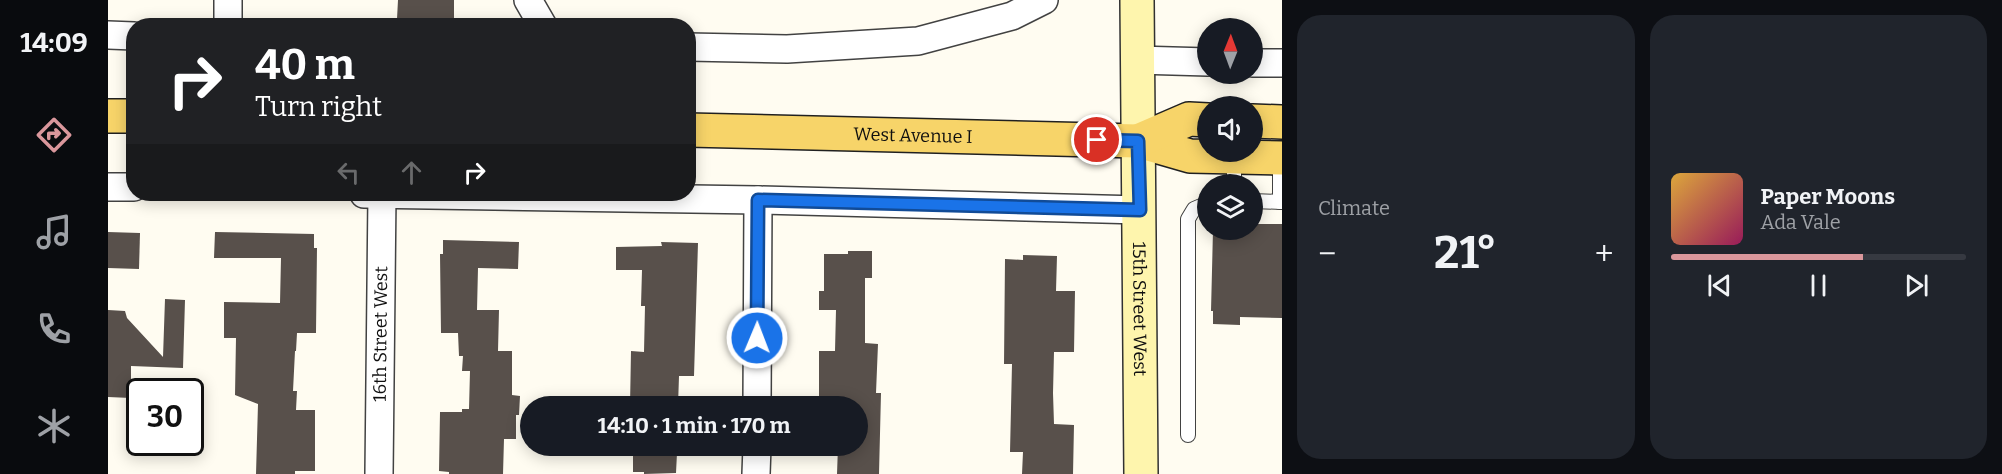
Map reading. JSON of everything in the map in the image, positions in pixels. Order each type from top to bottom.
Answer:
[{"type":"main road","points":[[108,116],[126,116]]},
{"type":"main road","name":"West Avenue I","points":[[1138,141],[1190,119],[1197,119]]},
{"type":"main road","points":[[1263,121],[1282,122]]},
{"type":"main road","name":"West Avenue I","points":[[696,130],[1138,141],[1234,171],[1281,158]]},
{"type":"street","points":[[228,0],[228,18]]},
{"type":"street","points":[[528,0],[538,18]]},
{"type":"street","points":[[696,46],[787,49],[918,41],[1012,16],[1044,0]]},
{"type":"street","name":"15th Street West","points":[[1137,0],[1141,474]]},
{"type":"street","points":[[108,35],[126,36]]},
{"type":"street","points":[[1137,60],[1197,62]]},
{"type":"street","points":[[1263,63],[1282,63]]},
{"type":"street","points":[[108,187],[126,187]]},
{"type":"street","points":[[696,199],[1140,210]]},
{"type":"street","points":[[757,396],[758,200]]},
{"type":"street","name":"16th Street West","points":[[380,474],[382,201]]},
{"type":"street","points":[[756,474],[757,456]]},
{"type":"lane","points":[[1263,201],[1281,202],[1281,158]]},
{"type":"lane","points":[[1188,435],[1188,219],[1197,208]]},
{"type":"building","points":[[398,0],[454,0],[454,18],[397,18]]},
{"type":"building","points":[[1263,224],[1282,224],[1282,318],[1240,317],[1240,325],[1213,324],[1213,311],[1211,311],[1213,240],[1263,240]]},
{"type":"building","points":[[108,232],[140,233],[139,269],[108,268]]},
{"type":"building","points":[[215,232],[314,234],[314,248],[317,248],[316,333],[297,333],[293,391],[297,391],[296,410],[315,410],[315,471],[295,471],[295,474],[256,474],[258,404],[235,395],[236,338],[224,338],[224,302],[280,303],[281,258],[214,258]]},
{"type":"building","points":[[443,240],[519,242],[518,269],[478,268],[477,310],[499,310],[498,351],[512,351],[512,395],[520,396],[519,415],[516,415],[516,439],[504,439],[503,474],[449,474],[449,472],[439,471],[440,412],[462,412],[462,409],[469,409],[470,371],[462,371],[463,356],[459,356],[458,333],[441,333],[440,254],[443,254]]},
{"type":"building","points":[[661,242],[698,243],[694,376],[679,376],[678,396],[630,396],[631,351],[644,352],[645,306],[641,306],[642,270],[616,270],[616,247],[662,246]]},
{"type":"building","points":[[848,251],[872,251],[872,278],[865,278],[865,343],[878,344],[876,393],[881,393],[879,474],[837,474],[838,456],[868,456],[868,396],[819,396],[819,351],[835,351],[836,310],[819,310],[819,291],[824,291],[824,254],[848,254]]},
{"type":"building","points":[[1023,255],[1057,256],[1056,291],[1075,291],[1074,352],[1054,352],[1053,393],[1054,424],[1074,425],[1073,474],[1022,474],[1023,452],[1010,452],[1012,364],[1004,364],[1005,259],[1023,260]]},
{"type":"building","points":[[165,299],[185,300],[183,368],[131,366],[131,378],[126,378],[126,398],[108,397],[108,310],[125,311],[127,318],[163,357]]},
{"type":"building","points":[[633,456],[677,456],[676,473],[633,472]]},
{"type":"route","points":[[757,338],[758,200],[1140,210],[1138,141],[1097,140]]}]
